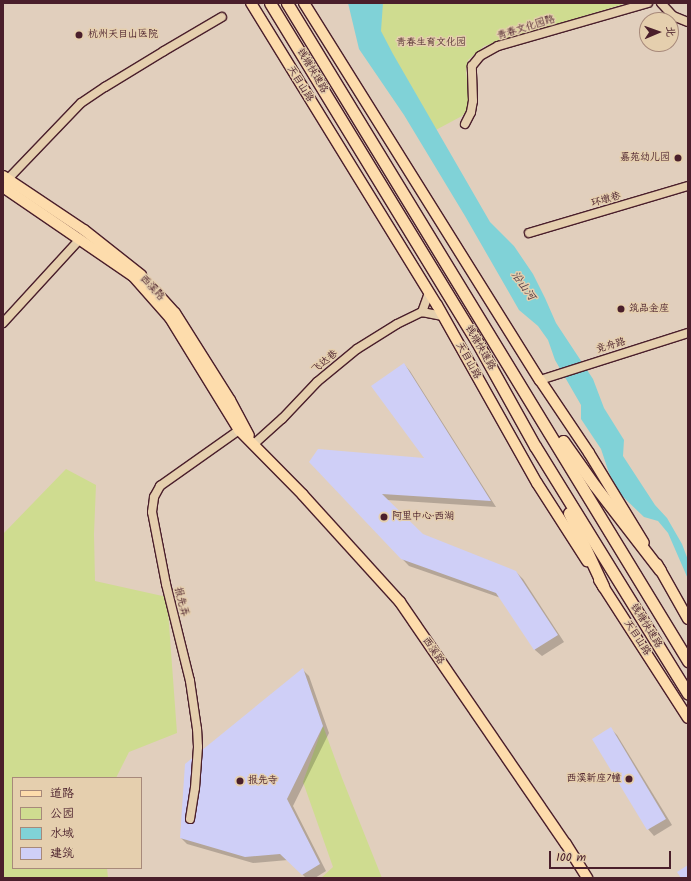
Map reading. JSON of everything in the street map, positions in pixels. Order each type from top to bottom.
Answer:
[{"type":"highway","name":"钱塘快速路","points":[[270,3],[477,342],[535,446],[688,694]]},
{"type":"highway","name":"钱塘快速路","points":[[287,3],[688,661]]},
{"type":"highway","points":[[518,380],[595,486],[660,570]]},
{"type":"highway","points":[[535,446],[594,564],[603,586]]},
{"type":"main road","name":"天目山路","points":[[251,3],[443,316],[537,483],[688,718]]},
{"type":"main road","points":[[304,3],[540,380],[589,453],[688,619]]},
{"type":"main road","name":"西溪路","points":[[5,181],[80,239],[133,276],[170,318],[239,430],[254,444],[381,579],[400,602],[566,844],[587,878]]},
{"type":"main road","name":"西溪路","points":[[5,181],[84,230],[136,270],[175,312],[230,400],[254,444]]},
{"type":"street","name":"青春文化园路","points":[[465,124],[471,112],[473,101],[472,66],[480,56],[498,46],[648,3]]},
{"type":"street","points":[[661,3],[673,16],[688,22]]},
{"type":"street","points":[[5,181],[81,103],[157,55],[222,17]]},
{"type":"street","name":"环墩巷","points":[[529,233],[688,186]]},
{"type":"street","points":[[3,322],[80,239]]},
{"type":"street","points":[[429,293],[422,312],[443,316]]},
{"type":"street","name":"飞达巷","points":[[254,444],[282,420],[317,382],[357,349],[397,324],[422,312]]},
{"type":"street","name":"竞舟路","points":[[540,380],[688,333]]},
{"type":"street","name":"报先弄","points":[[190,819],[196,788],[198,747],[197,729],[190,681],[166,584],[152,512],[154,497],[160,486],[239,430]]},
{"type":"green space","name":"青春生育文化园","points":[[375,3],[627,3],[484,46],[468,60],[466,70],[469,101],[467,110],[462,116],[432,132],[373,21]]},
{"type":"green space","points":[[66,469],[96,485],[94,534],[95,581],[167,597],[177,733],[129,752],[116,777],[12,777],[12,869],[107,869],[108,878],[3,878],[3,534]]},
{"type":"green space","points":[[323,726],[382,878],[321,878],[333,867],[303,782]]},
{"type":"water","name":"沿山河","points":[[348,3],[383,3],[381,31],[393,54],[490,222],[514,246],[533,274],[556,323],[593,379],[604,408],[624,440],[623,456],[655,505],[667,518],[682,544],[688,560],[688,579],[668,533],[658,521],[644,517],[620,494],[609,473],[601,449],[581,419],[581,405],[555,360],[548,340],[538,326],[519,310],[465,216],[404,115],[359,49]]},
{"type":"building","name":"阿里中心·西湖","points":[[404,363],[491,501],[382,494],[423,534],[516,571],[558,635],[534,650],[496,593],[401,559],[309,462],[318,449],[424,458],[371,386]]},
{"type":"building","name":"报先寺","points":[[303,668],[323,726],[287,799],[320,864],[302,875],[280,854],[245,857],[180,838],[185,764]]},
{"type":"building","name":"西溪新座7幢","points":[[611,727],[666,819],[647,830],[592,739]]},
{"type":"building","points":[[688,865],[688,878],[681,878],[677,872]]},
{"type":"place","name":"杭州天目山医院","points":[[79,35]]},
{"type":"place","name":"嘉苑幼儿园","points":[[678,158]]},
{"type":"place","name":"筑品金座","points":[[621,309]]},
{"type":"place","name":"阿里中心·西湖","points":[[384,517]]},
{"type":"place","name":"西溪新座7幢","points":[[629,779]]},
{"type":"place","name":"报先寺","points":[[240,781]]}]
